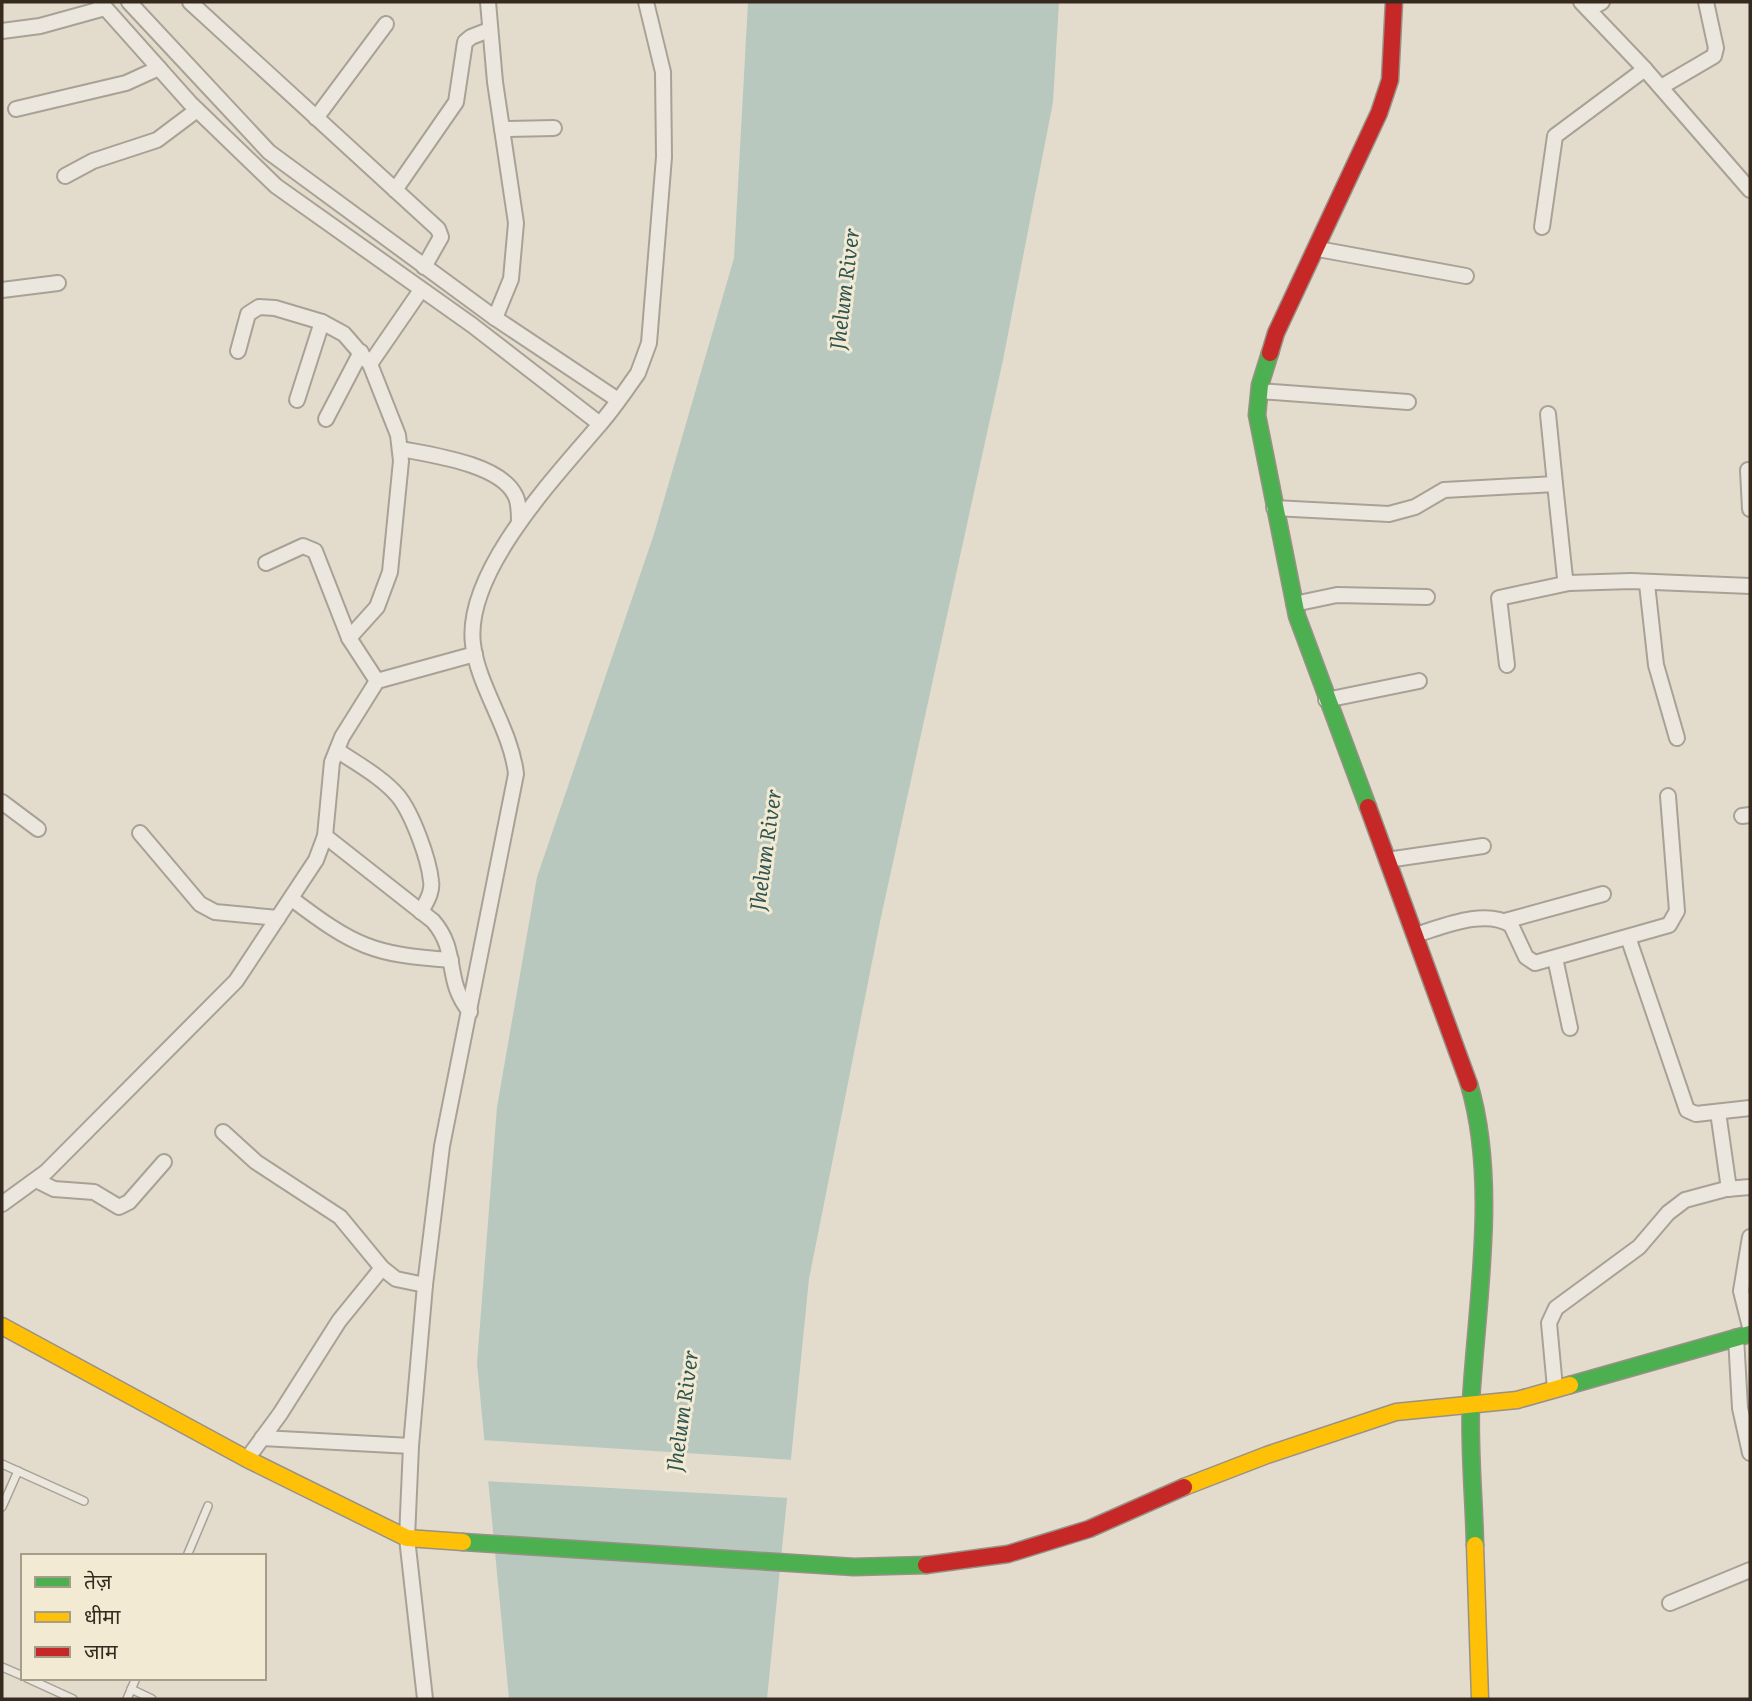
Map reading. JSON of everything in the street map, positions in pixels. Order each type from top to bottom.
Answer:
[{"type":"street","points":[[129,2],[277,185],[330,212],[424,267],[616,402]]},
{"type":"street","points":[[190,2],[441,233],[424,267]]},
{"type":"street","points":[[488,2],[489,30],[516,223],[511,279],[495,318]]},
{"type":"street","points":[[425,1699],[407,1538],[411,1446],[425,1285],[442,1146],[516,775],[512,750],[475,654],[472,636],[475,611],[494,565],[519,522],[603,421],[638,373],[649,343],[664,157],[663,72],[646,2]]},
{"type":"street","points":[[1394,2],[1390,80],[1379,113],[1318,249],[1276,333],[1259,391],[1260,438],[1294,604],[1326,700],[1460,1054],[1474,1101],[1481,1152],[1482,1223],[1471,1406],[1480,1699]]},
{"type":"street","points":[[1585,6],[1602,2]]},
{"type":"street","points":[[1661,87],[1714,56],[1716,48],[1706,2]]},
{"type":"street","points":[[2,31],[40,26],[103,5],[197,110],[289,170],[330,212],[421,290],[603,421]]},
{"type":"street","points":[[1585,6],[1645,69],[1750,190]]},
{"type":"street","points":[[316,118],[386,24]]},
{"type":"street","points":[[394,190],[456,102],[465,42],[489,30]]},
{"type":"street","points":[[16,109],[126,83],[159,68]]},
{"type":"street","points":[[1542,227],[1555,136],[1645,69]]},
{"type":"street","points":[[65,176],[93,161],[156,140],[197,110]]},
{"type":"street","points":[[502,129],[554,128]]},
{"type":"street","points":[[277,185],[289,170]]},
{"type":"street","points":[[1318,249],[1466,276]]},
{"type":"street","points":[[2,290],[58,283]]},
{"type":"street","points":[[326,419],[365,358],[421,290]]},
{"type":"street","points":[[238,351],[244,322],[252,309],[267,307],[322,321],[344,334],[365,358],[401,449],[386,589],[377,607],[349,638]]},
{"type":"street","points":[[298,400],[322,321]]},
{"type":"street","points":[[1259,391],[1408,402]]},
{"type":"street","points":[[1548,414],[1565,578],[1569,583]]},
{"type":"street","points":[[401,449],[448,458],[498,478],[514,492],[519,522]]},
{"type":"street","points":[[1748,470],[1750,509]]},
{"type":"street","points":[[1274,508],[1389,514],[1415,507],[1444,490],[1555,484]]},
{"type":"street","points":[[266,563],[303,547],[315,551],[349,638],[377,681]]},
{"type":"street","points":[[1507,665],[1499,598],[1569,583],[1631,581],[1647,584],[1750,586]]},
{"type":"street","points":[[1647,584],[1656,665],[1677,738]]},
{"type":"street","points":[[1294,604],[1337,595],[1427,597]]},
{"type":"street","points":[[2,1204],[36,1180],[84,1136],[230,987],[316,860],[325,836],[329,781],[337,750],[377,681],[475,654]]},
{"type":"street","points":[[1326,700],[1419,681]]},
{"type":"street","points":[[337,750],[382,782],[397,795],[409,812],[432,881],[428,899],[421,912]]},
{"type":"street","points":[[1415,934],[1466,921],[1505,921],[1511,925],[1529,961],[1539,962],[1669,925],[1677,911],[1668,796]]},
{"type":"street","points":[[2,802],[38,829]]},
{"type":"street","points":[[140,833],[200,904],[215,912],[278,918]]},
{"type":"street","points":[[325,836],[445,934],[454,987],[470,1012]]},
{"type":"street","points":[[1387,860],[1483,846]]},
{"type":"street","points":[[1505,921],[1603,894]]},
{"type":"street","points":[[292,899],[350,941],[383,953],[451,960]]},
{"type":"street","points":[[1628,937],[1687,1110],[1696,1114],[1750,1108]]},
{"type":"street","points":[[1555,958],[1570,1028]]},
{"type":"street","points":[[1718,1112],[1729,1189]]},
{"type":"street","points":[[223,1132],[266,1169],[340,1217],[382,1268],[396,1279],[425,1285]]},
{"type":"street","points":[[36,1180],[66,1191],[94,1192],[119,1207],[129,1202],[164,1162]]},
{"type":"street","points":[[1555,1388],[1549,1323],[1556,1308],[1639,1247],[1675,1206],[1685,1200],[1729,1189],[1750,1187]]},
{"type":"street","points":[[1750,1237],[1741,1291],[1750,1327]]},
{"type":"street","points":[[247,1459],[339,1321],[382,1268]]},
{"type":"street","points":[[2,1326],[247,1459],[407,1538],[854,1567],[943,1564],[1008,1554],[1089,1529],[1169,1493],[1267,1455],[1396,1412],[1517,1400],[1743,1335],[1740,1408],[1750,1453]]},
{"type":"street","points":[[262,1438],[411,1446]]},
{"type":"street","points":[[1670,1603],[1750,1570]]},
{"type":"lane","points":[[2,1464],[84,1500]]},
{"type":"lane","points":[[2,1507],[18,1471]]},
{"type":"lane","points":[[188,1554],[208,1506]]},
{"type":"lane","points":[[2,1667],[21,1675]]},
{"type":"lane","points":[[32,1680],[73,1699]]},
{"type":"lane","points":[[127,1699],[135,1680]]},
{"type":"lane","points":[[131,1689],[152,1699]]},
{"type":"water","name":"Jhelum River","points":[[748,2],[1059,2],[1053,102],[1003,360],[881,917],[809,1279],[767,1699],[509,1699],[477,1363],[497,1107],[537,877],[654,534],[734,258]]},
{"type":"pier","points":[[481,1440],[794,1460],[790,1498],[485,1481]]},
{"type":"traffic: fast","points":[[1270,353],[1260,385],[1257,415],[1297,616],[1368,807]]},
{"type":"traffic: fast","points":[[1469,1084],[1478,1121],[1484,1201],[1481,1282],[1471,1401],[1475,1545]]},
{"type":"traffic: fast","points":[[1570,1385],[1750,1334]]},
{"type":"traffic: fast","points":[[463,1542],[854,1567],[926,1565]]},
{"type":"traffic: slow","points":[[2,1326],[247,1459],[407,1538],[463,1542]]},
{"type":"traffic: slow","points":[[1184,1487],[1267,1455],[1396,1412],[1517,1400],[1570,1385]]},
{"type":"traffic: slow","points":[[1475,1545],[1480,1699]]},
{"type":"traffic: jam","points":[[1270,353],[1276,333],[1379,113],[1390,80],[1394,2]]},
{"type":"traffic: jam","points":[[1368,807],[1469,1084]]},
{"type":"traffic: jam","points":[[926,1565],[1008,1554],[1089,1529],[1184,1487]]}]
